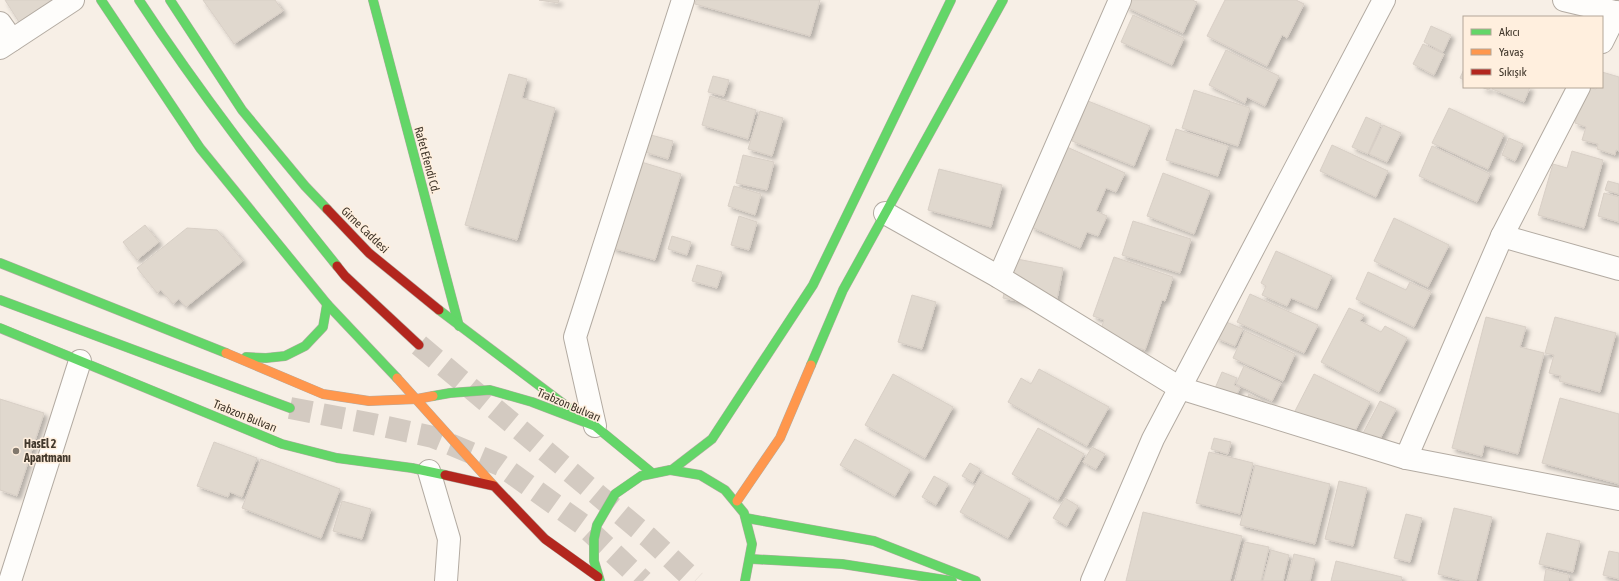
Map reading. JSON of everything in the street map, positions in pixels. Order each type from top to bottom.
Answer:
[{"type":"main road","points":[[101,0],[200,148],[327,304],[417,399],[494,486],[545,539],[599,579]]},
{"type":"main road","points":[[139,0],[175,55],[261,172],[346,276],[419,345]]},
{"type":"main road","name":"Girne Caddesi","points":[[170,0],[242,110],[305,186],[369,253],[459,326],[595,426]]},
{"type":"main road","name":"Rafet Efendi Cd.","points":[[373,0],[459,326]]},
{"type":"main road","points":[[673,469],[712,439],[813,285],[924,52],[951,0]]},
{"type":"main road","points":[[737,502],[780,438],[843,290],[1003,0]]},
{"type":"main road","name":"Trabzon Bulvarı","points":[[0,263],[233,356],[323,394],[369,402],[417,399],[450,393],[490,390],[532,402],[595,426],[651,472]]},
{"type":"main road","points":[[0,300],[290,408]]},
{"type":"main road","points":[[233,356],[266,358],[285,356],[305,346],[323,327],[327,304]]},
{"type":"main road","name":"Trabzon Bulvarı","points":[[0,328],[282,444],[337,458],[429,471],[494,486]]},
{"type":"main road","points":[[599,579],[593,555],[594,533],[601,512],[614,494],[631,480],[651,472],[673,469],[691,471],[708,478],[724,488],[737,502],[746,518],[751,536],[752,566],[745,581]]},
{"type":"main road","points":[[746,518],[874,540],[976,581]]},
{"type":"main road","points":[[752,566],[842,564],[952,581]]},
{"type":"street","points":[[0,22],[6,44],[73,0]]},
{"type":"street","points":[[595,426],[575,337],[682,0]]},
{"type":"street","points":[[999,277],[1120,0]]},
{"type":"street","points":[[1092,581],[1153,440],[1384,0]]},
{"type":"street","points":[[1564,0],[1618,12],[1603,40]]},
{"type":"street","points":[[1406,458],[1502,236],[1578,88]]},
{"type":"street","points":[[886,213],[999,277],[1180,388],[1406,458],[1619,500]]},
{"type":"street","points":[[1502,236],[1619,269]]},
{"type":"street","points":[[10,581],[80,361]]},
{"type":"street","points":[[429,471],[449,539],[446,581]]},
{"type":"building","points":[[5,0],[53,0],[19,22]]},
{"type":"building","points":[[203,0],[275,0],[283,11],[234,44]]},
{"type":"building","points":[[539,0],[559,0],[558,3]]},
{"type":"building","points":[[696,0],[820,0],[810,36],[695,4]]},
{"type":"building","points":[[1129,0],[1192,0],[1197,2],[1183,33],[1126,7]]},
{"type":"building","points":[[1225,0],[1296,0],[1304,4],[1287,38],[1282,35],[1267,66],[1207,36]]},
{"type":"building","points":[[1133,15],[1184,38],[1172,65],[1121,42]]},
{"type":"building","points":[[1431,26],[1451,35],[1443,52],[1424,42]]},
{"type":"building","points":[[1423,44],[1444,54],[1434,75],[1413,64]]},
{"type":"building","points":[[1226,50],[1279,76],[1265,106],[1247,97],[1245,103],[1209,85]]},
{"type":"building","points":[[1463,71],[1463,80],[1460,78]]},
{"type":"building","points":[[1603,72],[1619,77],[1619,151],[1616,150],[1615,155],[1597,149],[1598,144],[1582,140],[1586,127],[1575,123],[1585,88],[1603,88]]},
{"type":"building","points":[[509,74],[527,79],[522,98],[555,108],[517,240],[465,225]]},
{"type":"building","points":[[713,76],[729,80],[724,96],[708,92]]},
{"type":"building","points":[[1492,88],[1530,88],[1524,102]]},
{"type":"building","points":[[1194,90],[1250,108],[1238,146],[1182,128]]},
{"type":"building","points":[[710,96],[756,110],[748,139],[702,125]]},
{"type":"building","points":[[1088,101],[1150,126],[1134,166],[1072,141]]},
{"type":"building","points":[[1449,108],[1504,134],[1488,169],[1432,143]]},
{"type":"building","points":[[760,111],[783,118],[772,156],[748,149]]},
{"type":"building","points":[[1366,117],[1381,124],[1368,154],[1352,147]]},
{"type":"building","points":[[1383,125],[1401,133],[1387,162],[1369,154]]},
{"type":"building","points":[[1176,129],[1228,146],[1218,176],[1166,160]]},
{"type":"building","points":[[651,135],[673,141],[668,159],[645,152]]},
{"type":"building","points":[[1509,138],[1523,144],[1515,161],[1502,155]]},
{"type":"building","points":[[1332,145],[1388,171],[1376,197],[1320,171]]},
{"type":"building","points":[[1432,146],[1490,174],[1477,202],[1419,176]]},
{"type":"building","points":[[1067,147],[1125,173],[1116,192],[1106,188],[1096,211],[1107,216],[1098,236],[1087,232],[1080,248],[1031,227]]},
{"type":"building","points":[[1572,151],[1603,160],[1584,228],[1538,215],[1553,164],[1567,168]]},
{"type":"building","points":[[743,155],[774,162],[767,190],[736,183]]},
{"type":"building","points":[[638,161],[681,174],[655,260],[612,248]]},
{"type":"building","points":[[939,169],[1002,185],[991,227],[928,210]]},
{"type":"building","points":[[1163,173],[1210,191],[1194,234],[1147,216]]},
{"type":"building","points":[[1608,181],[1619,184],[1619,194],[1605,190]]},
{"type":"building","points":[[734,186],[761,194],[755,215],[728,206]]},
{"type":"building","points":[[1604,193],[1619,197],[1619,222],[1598,216]]},
{"type":"building","points":[[739,216],[757,222],[749,250],[731,245]]},
{"type":"building","points":[[1394,218],[1449,245],[1428,287],[1374,261]]},
{"type":"building","points":[[1133,221],[1191,239],[1180,273],[1122,255]]},
{"type":"building","points":[[145,225],[159,242],[137,260],[123,242]]},
{"type":"building","points":[[187,228],[217,230],[243,261],[186,307],[179,299],[173,304],[161,290],[157,293],[137,268]]},
{"type":"building","points":[[672,236],[691,242],[687,255],[668,249]]},
{"type":"building","points":[[1276,251],[1332,276],[1317,309],[1291,298],[1287,306],[1262,295],[1266,286],[1261,283]]},
{"type":"building","points":[[1114,257],[1173,277],[1165,301],[1162,300],[1145,350],[1099,335],[1104,320],[1093,316]]},
{"type":"building","points":[[1012,258],[1063,268],[1055,309],[1003,298]]},
{"type":"building","points":[[697,265],[722,272],[717,288],[692,281]]},
{"type":"building","points":[[1368,272],[1406,290],[1410,282],[1431,292],[1414,327],[1356,299]]},
{"type":"building","points":[[1250,294],[1318,325],[1304,353],[1237,322]]},
{"type":"building","points":[[912,295],[936,302],[922,349],[898,342]]},
{"type":"building","points":[[1349,308],[1364,315],[1360,321],[1381,332],[1385,326],[1407,338],[1379,392],[1321,362]]},
{"type":"building","points":[[1486,317],[1526,327],[1520,347],[1544,353],[1518,454],[1484,445],[1482,456],[1452,448]]},
{"type":"building","points":[[1555,317],[1616,333],[1600,392],[1559,381],[1561,376],[1549,373],[1554,355],[1545,353]]},
{"type":"building","points":[[1224,321],[1243,329],[1235,346],[1216,338]]},
{"type":"building","points":[[1245,331],[1295,354],[1283,381],[1233,358]]},
{"type":"building","points":[[1244,366],[1281,383],[1272,401],[1236,384]]},
{"type":"building","points":[[1039,369],[1109,407],[1087,446],[1008,402],[1021,378],[1031,384]]},
{"type":"building","points":[[1222,372],[1237,378],[1234,385],[1240,388],[1233,402],[1213,393]]},
{"type":"building","points":[[893,374],[953,407],[925,458],[865,425]]},
{"type":"building","points":[[1314,374],[1370,402],[1353,435],[1294,413]]},
{"type":"building","points":[[1249,394],[1261,400],[1257,409],[1245,403]]},
{"type":"building","points":[[1560,398],[1619,414],[1619,484],[1542,463]]},
{"type":"building","name":"HasEl 2 Apartmanı","points":[[0,399],[44,413],[17,496],[0,490]]},
{"type":"building","points":[[1380,401],[1396,409],[1378,443],[1362,435]]},
{"type":"building","points":[[1038,428],[1084,454],[1058,500],[1012,474]]},
{"type":"building","points":[[1214,438],[1231,442],[1228,454],[1211,449]]},
{"type":"building","points":[[855,439],[910,470],[895,496],[840,465]]},
{"type":"building","points":[[214,442],[257,458],[242,497],[230,492],[228,497],[197,486]]},
{"type":"building","points":[[1092,447],[1105,454],[1096,469],[1083,462]]},
{"type":"building","points":[[1209,452],[1253,463],[1240,514],[1196,503]]},
{"type":"building","points":[[261,459],[340,489],[321,538],[242,508]]},
{"type":"building","points":[[970,463],[980,469],[973,482],[962,476]]},
{"type":"building","points":[[1255,465],[1330,484],[1315,544],[1240,525]]},
{"type":"building","points":[[982,473],[1030,499],[1008,538],[960,512]]},
{"type":"building","points":[[934,476],[948,484],[936,505],[922,497]]},
{"type":"building","points":[[1339,481],[1367,488],[1353,546],[1325,539]]},
{"type":"building","points":[[1065,498],[1078,506],[1067,526],[1053,518]]},
{"type":"building","points":[[342,501],[371,509],[362,539],[333,531]]},
{"type":"building","points":[[1454,508],[1492,517],[1476,581],[1465,581],[1438,574]]},
{"type":"building","points":[[1143,512],[1242,536],[1230,581],[1126,581]]},
{"type":"building","points":[[1406,514],[1422,518],[1410,562],[1394,558]]},
{"type":"building","points":[[1547,533],[1580,541],[1573,572],[1539,564]]},
{"type":"building","points":[[1245,542],[1269,547],[1261,581],[1235,581]]},
{"type":"building","points":[[1271,550],[1289,555],[1283,581],[1263,581]]},
{"type":"building","points":[[1609,551],[1619,553],[1619,579],[1603,575]]},
{"type":"building","points":[[1294,554],[1315,559],[1310,581],[1287,581]]},
{"type":"building","points":[[1336,561],[1402,577],[1401,581],[1331,581]]},
{"type":"building","points":[[1546,569],[1569,575],[1568,581],[1544,581]]},
{"type":"tunnel","points":[[419,345],[648,537],[695,581]]},
{"type":"tunnel","points":[[290,408],[433,437],[500,465],[582,524],[643,581]]},
{"type":"traffic: fast","points":[[101,0],[200,148],[327,304],[397,378]]},
{"type":"traffic: fast","points":[[139,0],[186,69],[235,135],[337,266]]},
{"type":"traffic: fast","points":[[170,0],[242,110],[305,186],[327,209]]},
{"type":"traffic: fast","points":[[373,0],[459,326]]},
{"type":"traffic: fast","points":[[673,469],[712,439],[813,285],[951,0]]},
{"type":"traffic: fast","points":[[811,365],[843,290],[1003,0]]},
{"type":"traffic: fast","points":[[0,263],[226,353]]},
{"type":"traffic: fast","points":[[0,300],[290,408]]},
{"type":"traffic: fast","points":[[246,357],[266,358],[285,356],[305,346],[323,327],[327,304]]},
{"type":"traffic: fast","points":[[439,310],[569,408]]},
{"type":"traffic: fast","points":[[0,328],[282,444],[337,458],[412,468],[445,475]]},
{"type":"traffic: fast","points":[[433,396],[450,393],[490,390],[532,402],[595,426],[651,472]]},
{"type":"traffic: fast","points":[[600,581],[594,561],[594,539],[597,525],[615,494],[641,476],[670,470],[700,475],[725,490],[744,513],[752,544],[745,581]]},
{"type":"traffic: fast","points":[[746,518],[874,541],[976,581]]},
{"type":"traffic: fast","points":[[752,559],[842,564],[952,581]]},
{"type":"traffic: slow","points":[[226,353],[323,394],[369,401],[417,399],[433,396]]},
{"type":"traffic: slow","points":[[737,501],[780,438],[811,365]]},
{"type":"traffic: slow","points":[[397,378],[494,486]]},
{"type":"traffic: jam","points":[[327,209],[369,253],[439,310]]},
{"type":"traffic: jam","points":[[337,266],[345,276],[419,345]]},
{"type":"traffic: jam","points":[[445,475],[494,486],[545,539],[598,577]]},
{"type":"place","name":"HasEl 2 Apartmanı","points":[[16,451]]}]
